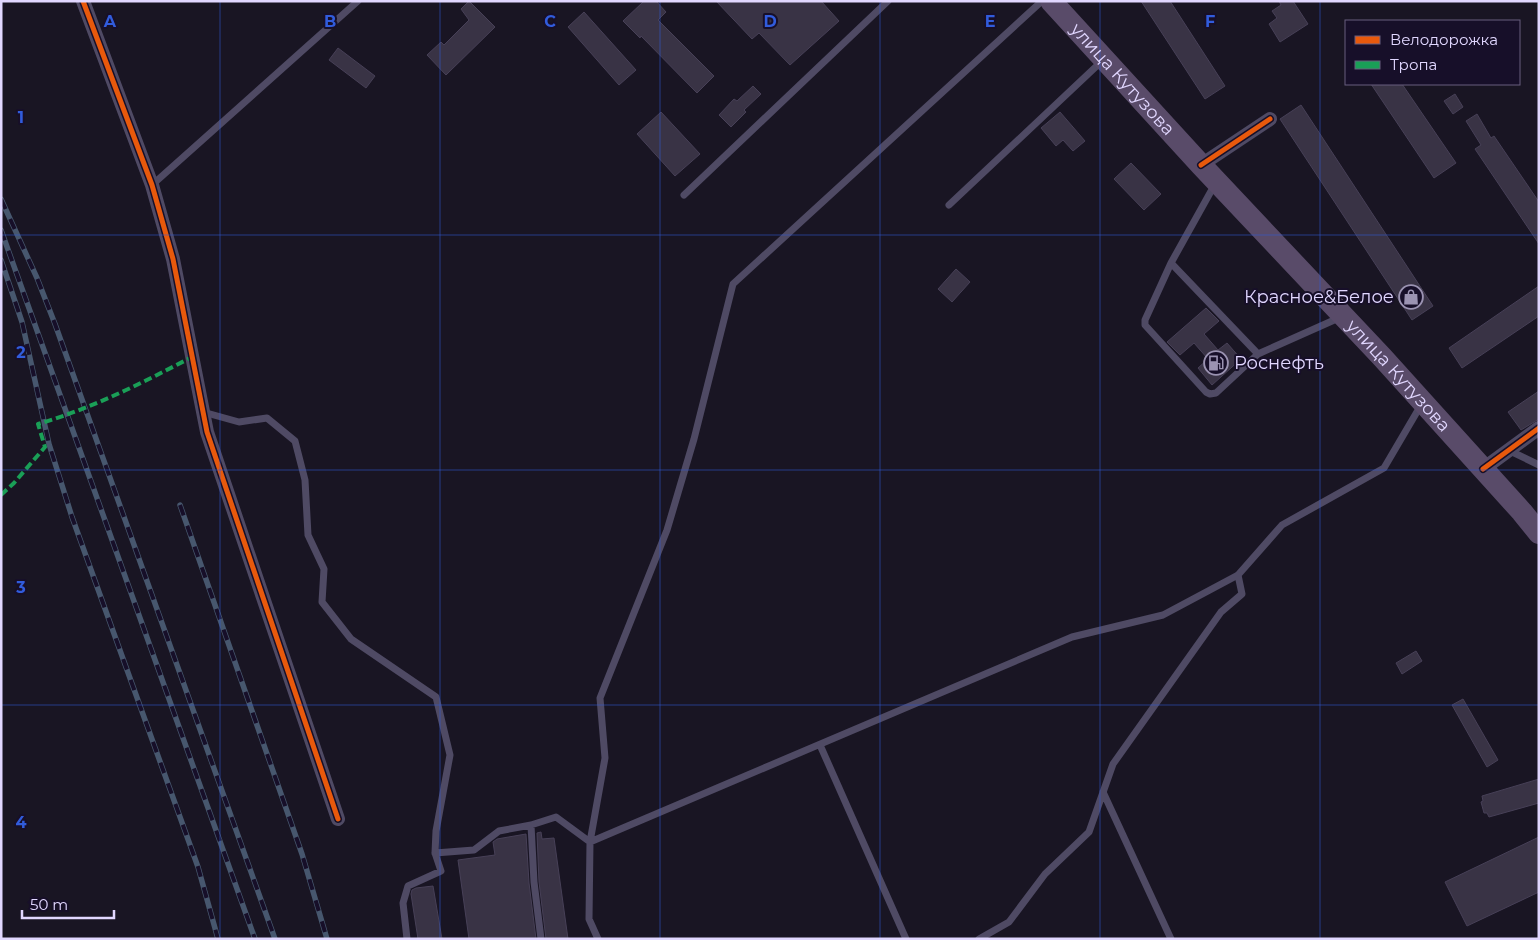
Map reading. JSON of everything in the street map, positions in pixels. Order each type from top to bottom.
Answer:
[{"type":"main road","name":"улица Кутузова","points":[[1051,1],[1201,165],[1382,357],[1539,533]]},
{"type":"street","points":[[83,1],[152,185],[173,259],[207,432],[338,819]]},
{"type":"street","points":[[1201,165],[1270,120]]},
{"type":"street","points":[[1483,468],[1539,428]]},
{"type":"lane","points":[[152,185],[358,1]]},
{"type":"lane","points":[[684,195],[888,1]]},
{"type":"lane","points":[[598,939],[589,919],[590,842],[605,758],[600,698],[667,530],[694,439],[733,284],[1042,1]]},
{"type":"lane","points":[[949,205],[1104,59]]},
{"type":"lane","points":[[1217,181],[1171,263],[1145,320],[1145,324],[1206,392],[1210,394],[1216,393],[1258,354],[1343,316]]},
{"type":"lane","points":[[1171,263],[1258,354]]},
{"type":"lane","points":[[590,842],[1072,637],[1163,615],[1238,575],[1282,525],[1384,468],[1423,403]]},
{"type":"lane","points":[[203,412],[239,422],[267,418],[295,441],[305,480],[308,535],[324,569],[322,602],[351,639],[436,697],[450,755],[436,831],[435,852],[441,871],[408,886],[403,903],[407,939]]},
{"type":"lane","points":[[1508,450],[1539,464]]},
{"type":"lane","points":[[979,939],[1009,922],[1045,874],[1089,832],[1112,764],[1221,612],[1242,594],[1238,575]]},
{"type":"lane","points":[[820,745],[906,939]]},
{"type":"lane","points":[[1103,792],[1170,939]]},
{"type":"lane","points":[[435,852],[474,850],[499,831],[531,825],[556,817],[590,842]]},
{"type":"lane","points":[[531,825],[534,882],[541,939]]},
{"type":"building","points":[[469,1],[495,27],[446,75],[427,55],[441,42],[444,45],[469,20],[461,9]]},
{"type":"building","points":[[644,1],[656,1],[666,12],[658,20],[714,76],[697,93],[641,36],[640,38],[623,21]]},
{"type":"building","points":[[716,1],[821,1],[839,21],[790,65],[759,33],[752,39]]},
{"type":"building","points":[[1141,1],[1170,1],[1225,86],[1205,99]]},
{"type":"building","points":[[1279,1],[1293,1],[1308,24],[1280,42],[1269,24],[1277,18],[1272,11],[1281,5]]},
{"type":"building","points":[[584,12],[636,70],[619,85],[568,27]]},
{"type":"building","points":[[338,48],[375,76],[366,88],[329,60]]},
{"type":"building","points":[[1372,85],[1403,85],[1456,163],[1434,178]]},
{"type":"building","points":[[753,86],[761,94],[744,110],[746,112],[731,127],[719,115],[734,99],[737,101]]},
{"type":"building","points":[[1455,94],[1463,107],[1453,114],[1444,101]]},
{"type":"building","points":[[1301,105],[1433,306],[1412,320],[1280,119]]},
{"type":"building","points":[[661,112],[700,154],[675,176],[637,134]]},
{"type":"building","points":[[1060,112],[1085,141],[1073,151],[1063,140],[1056,146],[1041,128]]},
{"type":"building","points":[[1477,114],[1491,138],[1494,136],[1539,202],[1539,244],[1475,149],[1481,145],[1466,121]]},
{"type":"building","points":[[1131,163],[1161,194],[1144,210],[1114,179]]},
{"type":"building","points":[[956,269],[970,282],[952,302],[938,289]]},
{"type":"building","points":[[1539,286],[1539,316],[1462,368],[1449,348]]},
{"type":"building","points":[[1206,308],[1219,321],[1204,334],[1218,350],[1227,343],[1241,359],[1212,385],[1198,368],[1208,359],[1194,343],[1180,355],[1167,342]]},
{"type":"building","points":[[1539,391],[1539,419],[1521,430],[1508,412]]},
{"type":"building","points":[[1416,651],[1422,661],[1402,674],[1396,663]]},
{"type":"building","points":[[1463,699],[1498,760],[1487,767],[1452,705]]},
{"type":"building","points":[[1539,779],[1539,803],[1489,817],[1487,813],[1484,813],[1481,802],[1483,801],[1482,796]]},
{"type":"building","points":[[541,832],[542,839],[554,838],[568,939],[546,939],[539,882],[537,833]]},
{"type":"building","points":[[526,834],[529,883],[536,939],[469,939],[458,860],[495,855],[493,842],[497,839]]},
{"type":"building","points":[[1539,837],[1539,892],[1467,926],[1445,882]]},
{"type":"building","points":[[433,886],[442,939],[418,939],[412,890]]},
{"type":"railway","points":[[1,199],[37,278],[55,324],[275,939]]},
{"type":"railway","points":[[1,230],[255,939]]},
{"type":"railway","points":[[1,260],[22,322],[49,444],[72,517],[198,867],[218,939]]},
{"type":"railway","points":[[180,505],[302,854],[327,939]]},
{"type":"marked path","points":[[1,495],[45,447],[38,424],[98,403],[192,357]]},
{"type":"cycle path","points":[[83,1],[152,185],[173,259],[207,432],[338,819]]},
{"type":"cycle path","points":[[1201,165],[1270,119]]},
{"type":"cycle path","points":[[1483,469],[1539,428]]},
{"type":"place","name":"Красное&Белое","points":[[1411,297]]},
{"type":"place","name":"Роснефть","points":[[1216,363]]}]
